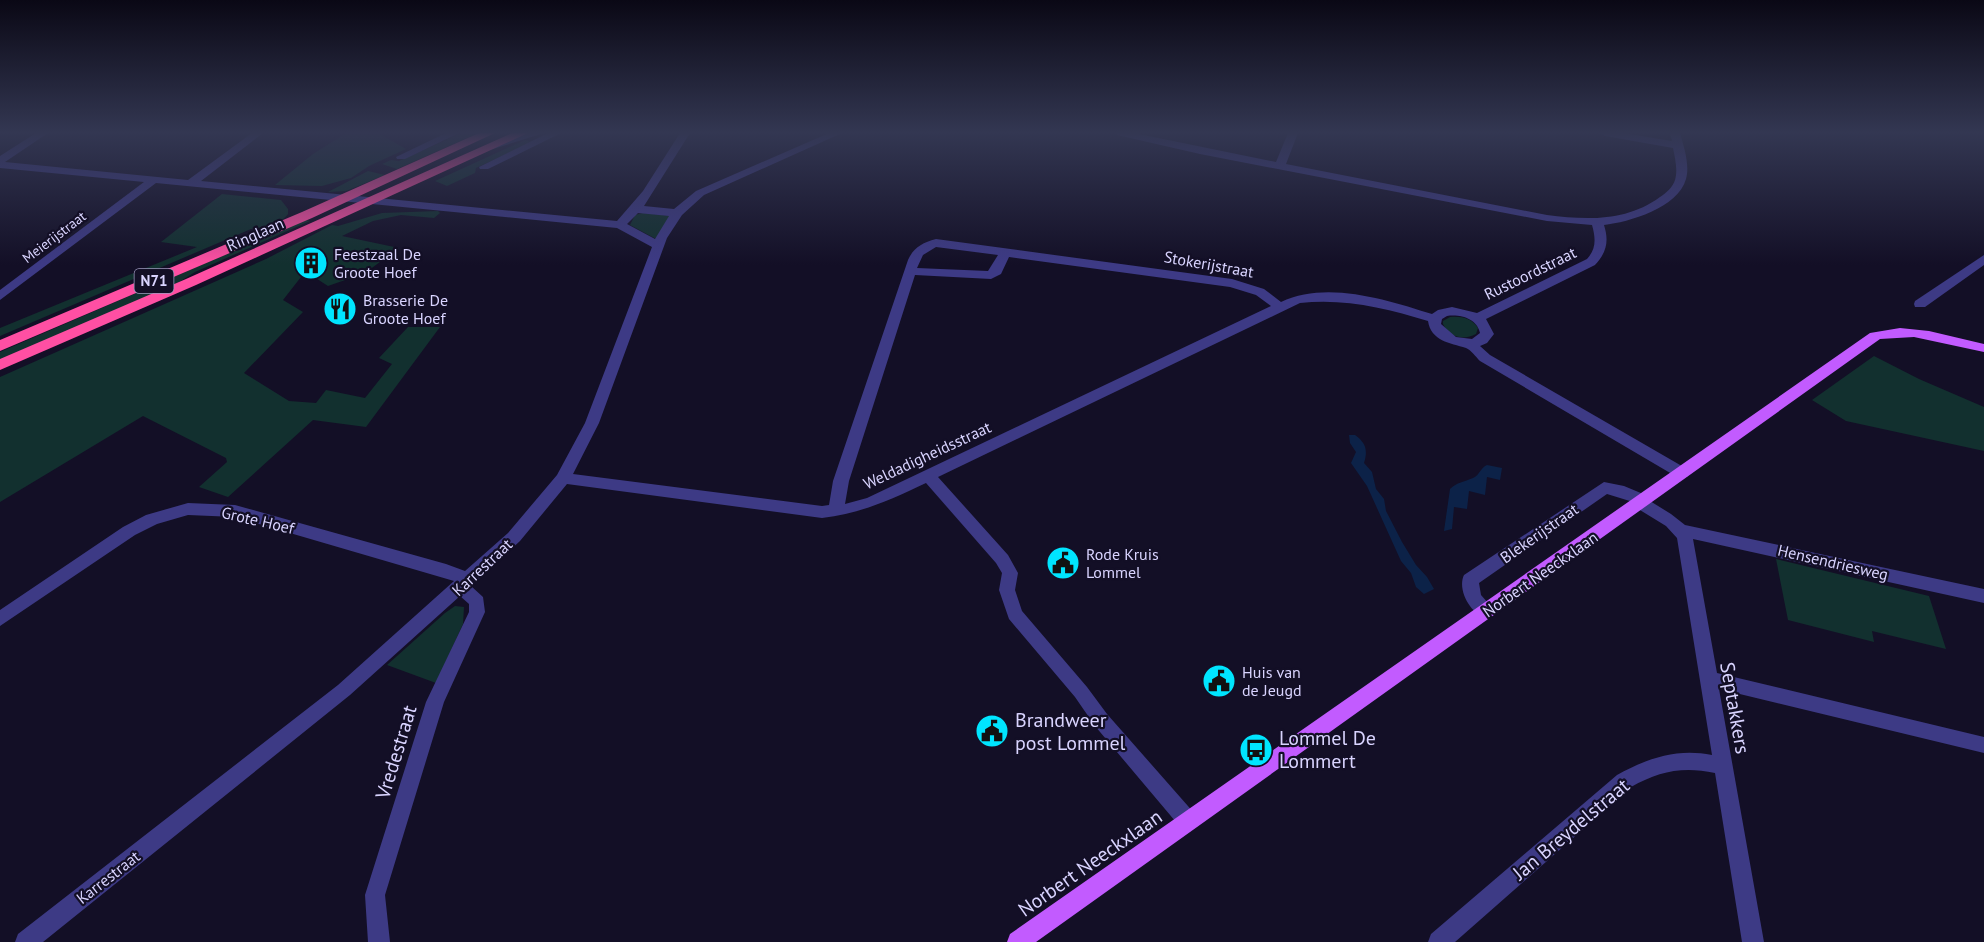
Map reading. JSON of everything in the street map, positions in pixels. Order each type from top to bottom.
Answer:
[{"type":"highway","name":"Ringlaan","points":[[0,346],[397,177]]},
{"type":"highway","name":"Ringlaan","points":[[0,365],[375,200],[419,177]]},
{"type":"main road","name":"Norbert Neeckxlaan","points":[[1018,942],[1875,336],[1893,332],[1984,348]]},
{"type":"street","points":[[126,177],[620,225],[658,245]]},
{"type":"street","points":[[191,183],[199,177]]},
{"type":"street","points":[[620,225],[636,209],[657,177]]},
{"type":"street","name":"Karrestraat","points":[[26,942],[344,690],[514,537],[563,478],[592,423],[656,257],[658,245],[677,213],[688,200],[737,177]]},
{"type":"street","points":[[1336,177],[1547,218],[1597,223],[1622,220],[1639,214],[1667,197],[1681,177]]},
{"type":"street","name":"Meierijstraat","points":[[0,296],[154,180]]},
{"type":"street","points":[[636,209],[677,213]]},
{"type":"street","name":"Rustoordstraat","points":[[1477,318],[1591,262],[1599,254],[1602,245],[1602,235],[1597,223]]},
{"type":"street","name":"Stokerijstraat","points":[[836,511],[840,482],[910,271],[916,254],[929,244],[936,243],[1232,283],[1260,292],[1279,306]]},
{"type":"street","points":[[910,271],[991,275],[997,271],[1005,252]]},
{"type":"street","points":[[1920,304],[1984,259]]},
{"type":"street","points":[[1279,306],[1297,299],[1328,296],[1395,307],[1434,319]]},
{"type":"street","name":"Weldadigheidsstraat","points":[[563,478],[822,512],[836,511],[872,502],[1279,306]]},
{"type":"street","points":[[1452,311],[1477,318],[1483,323],[1488,334],[1485,339],[1471,344],[1454,341],[1440,334],[1434,324],[1434,319],[1438,315],[1452,311]]},
{"type":"street","points":[[1471,344],[1485,358],[1682,473]]},
{"type":"street","name":"Norbert Neeckxlaan","points":[[927,475],[1002,559],[1010,573],[1007,590],[1015,614],[1188,822]]},
{"type":"street","name":"Blekerijstraat","points":[[1487,611],[1473,598],[1470,580],[1604,488],[1629,493],[1642,502]]},
{"type":"street","points":[[1642,502],[1682,531]]},
{"type":"street","name":"Grote Hoef","points":[[0,619],[129,531],[152,519],[188,509],[235,511],[446,570],[465,583]]},
{"type":"street","name":"Hensendriesweg","points":[[1682,531],[1719,537],[1984,596]]},
{"type":"street","name":"Septakkers","points":[[1682,531],[1687,547],[1707,678],[1753,942]]},
{"type":"street","name":"Vredestraat","points":[[379,942],[375,895],[435,702],[477,612],[477,602],[465,583]]},
{"type":"street","points":[[1707,678],[1984,745]]},
{"type":"street","name":"Jan Breydelstraat","points":[[1439,942],[1624,781],[1648,767],[1679,760],[1722,766]]},
{"type":"green space","points":[[285,177],[353,177],[322,186],[275,185]]},
{"type":"green space","points":[[357,177],[380,177],[346,191],[328,192]]},
{"type":"green space","points":[[444,177],[466,177],[447,186],[435,181]]},
{"type":"green space","points":[[222,194],[281,200],[288,209],[288,214],[276,223],[251,229],[0,336],[0,328],[197,247],[161,242]]},
{"type":"green space","points":[[438,211],[440,213],[434,218],[401,215],[373,221],[342,236],[399,248],[365,273],[328,286],[314,277],[301,277],[283,300],[303,312],[244,373],[289,401],[316,403],[326,390],[365,398],[392,364],[379,358],[408,327],[440,327],[366,427],[313,420],[228,497],[199,487],[227,462],[226,458],[143,416],[0,502],[0,377],[266,259],[332,225],[338,226],[382,213]]},
{"type":"green space","points":[[643,213],[671,216],[656,239],[630,225],[635,215]]},
{"type":"green space","points":[[305,220],[310,221],[195,272],[176,284],[0,360],[0,352]]},
{"type":"green space","points":[[1450,317],[1462,317],[1473,322],[1478,328],[1476,334],[1466,337],[1453,335],[1443,324],[1443,321]]},
{"type":"green space","points":[[1874,356],[1919,379],[1984,407],[1984,451],[1846,421],[1812,400]]},
{"type":"green space","points":[[1776,559],[1929,596],[1946,649],[1872,631],[1874,642],[1788,620]]},
{"type":"green space","points":[[455,606],[464,607],[463,624],[436,683],[387,665],[445,613]]},
{"type":"water","points":[[1349,435],[1355,435],[1364,444],[1366,454],[1364,463],[1372,472],[1376,489],[1384,499],[1386,511],[1416,565],[1434,589],[1424,594],[1416,587],[1411,573],[1401,561],[1367,486],[1351,463],[1356,452],[1350,443]]},
{"type":"water","points":[[1487,465],[1502,468],[1500,480],[1487,477],[1485,495],[1469,491],[1467,509],[1454,507],[1452,529],[1444,531],[1450,489],[1458,483],[1475,477]]},
{"type":"place","name":"Feestzaal De Groote Hoef","points":[[311,263]]},
{"type":"place","name":"Brasserie De Groote Hoef","points":[[340,309]]},
{"type":"place","name":"Rode Kruis Lommel","points":[[1063,563]]},
{"type":"place","name":"Huis van de Jeugd","points":[[1219,681]]},
{"type":"place","name":"Brandweer post Lommel","points":[[992,731]]},
{"type":"place","name":"Lommel De Lommert","points":[[1256,750]]}]
